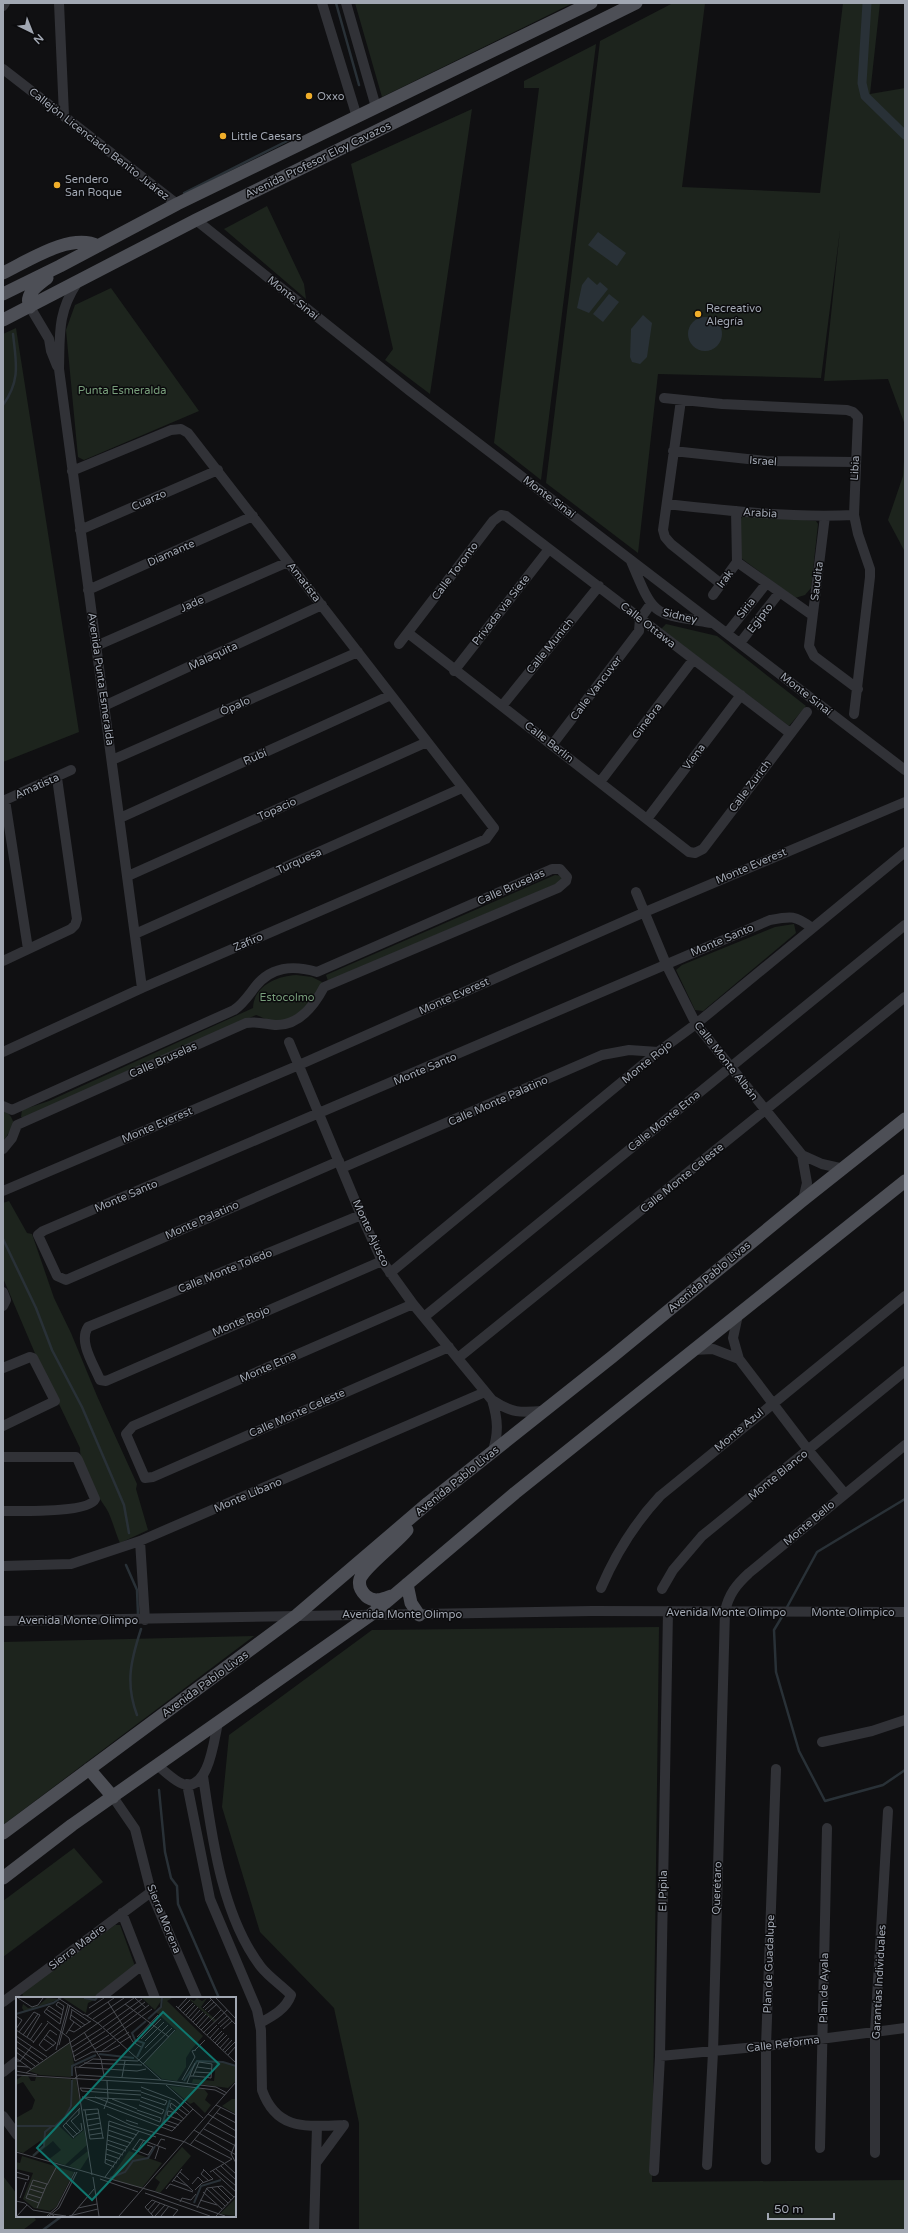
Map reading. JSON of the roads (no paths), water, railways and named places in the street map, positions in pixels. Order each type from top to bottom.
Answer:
[{"type":"main road","name":"Avenida Profesor Eloy Cavazos","points":[[3,320],[196,220],[636,3]]},
{"type":"main road","name":"Avenida Profesor Eloy Cavazos","points":[[3,294],[60,266],[177,204],[376,108],[583,5]]},
{"type":"main road","points":[[3,273],[52,249],[72,242],[85,241],[98,246]]},
{"type":"main road","points":[[30,307],[28,301],[32,292],[60,266]]},
{"type":"main road","name":"Avenida Pablo Livas","points":[[3,1833],[297,1615],[428,1503],[492,1454],[542,1411],[612,1357],[803,1200],[905,1119]]},
{"type":"main road","points":[[3,1878],[72,1825],[158,1766],[372,1614],[515,1493],[692,1350],[904,1183]]},
{"type":"main road","points":[[395,1594],[378,1600],[368,1598],[360,1588],[361,1577],[398,1541],[428,1503]]},
{"type":"main road","points":[[407,1584],[412,1603],[419,1615]]},
{"type":"main road","points":[[89,1769],[113,1797]]},
{"type":"street","points":[[59,3],[64,115]]},
{"type":"street","points":[[322,3],[356,117]]},
{"type":"street","points":[[346,3],[376,108]]},
{"type":"street","name":"Callejón Licenciado Benito Juárez","points":[[3,69],[177,204]]},
{"type":"street","name":"Monte Sinaí","points":[[196,220],[410,391],[905,770]]},
{"type":"street","name":"Avenida Punta Esmeralda","points":[[77,283],[68,296],[59,328],[59,369],[142,988]]},
{"type":"street","name":"Avenida Punta Esmeralda","points":[[30,307],[49,339],[51,351],[59,369]]},
{"type":"street","name":"Libia","points":[[664,398],[851,411],[856,414],[859,421],[854,462],[854,515],[858,534],[870,569],[870,577],[854,714]]},
{"type":"street","points":[[681,400],[663,530],[665,537],[671,544],[721,584]]},
{"type":"street","name":"Amatista","points":[[72,471],[177,429],[188,433],[254,516],[462,788],[492,823],[494,828],[493,832]]},
{"type":"street","name":"Israel","points":[[673,451],[766,461],[854,462]]},
{"type":"street","name":"Cuarzo","points":[[80,530],[218,470]]},
{"type":"street","name":"Arabia","points":[[667,504],[736,511],[825,516],[854,515]]},
{"type":"street","points":[[736,511],[737,562],[779,594],[812,615]]},
{"type":"street","name":"Diamante","points":[[88,590],[254,516]]},
{"type":"street","name":"Calle Ottawa","points":[[506,516],[790,733]]},
{"type":"street","name":"Calle Toronto","points":[[399,644],[493,521],[497,517],[506,516]]},
{"type":"street","name":"Saudita","points":[[825,516],[809,646],[814,656],[858,688]]},
{"type":"street","name":"Privada via Siete","points":[[454,671],[549,549]]},
{"type":"street","name":"Sidney","points":[[630,559],[650,605],[661,614],[714,624]]},
{"type":"street","name":"Jade","points":[[96,646],[288,562]]},
{"type":"street","name":"Irak","points":[[713,595],[737,562]]},
{"type":"street","name":"Siria","points":[[727,633],[766,584]]},
{"type":"street","name":"Calle Munich","points":[[502,706],[598,586]]},
{"type":"street","name":"Egipto","points":[[740,643],[779,594]]},
{"type":"street","name":"Malaquita","points":[[104,706],[322,605]]},
{"type":"street","points":[[650,605],[640,618],[639,631],[650,627],[661,614]]},
{"type":"street","name":"Calle Vancuver","points":[[552,745],[639,631]]},
{"type":"street","name":"Calle Berlín","points":[[408,633],[454,671],[502,706],[689,852]]},
{"type":"street","name":"Ópalo","points":[[112,760],[358,652]]},
{"type":"street","name":"Ginebra","points":[[600,782],[693,660]]},
{"type":"street","name":"Rubí","points":[[120,818],[391,695]]},
{"type":"street","name":"Viena","points":[[647,819],[741,695]]},
{"type":"street","name":"Calle Zurich","points":[[689,852],[695,853],[703,849],[807,712]]},
{"type":"street","name":"Topacio","points":[[128,876],[427,742]]},
{"type":"street","name":"Amatista","points":[[4,801],[57,778],[71,770]]},
{"type":"street","points":[[3,961],[71,929],[75,925],[77,919],[57,778]]},
{"type":"street","name":"Turquesa","points":[[135,934],[462,788]]},
{"type":"street","points":[[4,801],[28,949]]},
{"type":"street","name":"Monte Everest","points":[[3,1191],[299,1065],[644,912],[905,802]]},
{"type":"street","name":"Zafiro","points":[[3,1052],[142,988],[486,838],[493,832]]},
{"type":"street","name":"Monte Rojo","points":[[390,1273],[658,1052],[696,1024],[905,852]]},
{"type":"street","name":"Calle Bruselas","points":[[8,1108],[234,1010],[244,1003],[259,982],[273,971],[292,967],[317,972],[552,869],[560,869],[567,877],[566,881],[558,888],[324,987],[314,1005],[304,1015],[293,1022],[282,1025],[254,1022],[246,1023],[17,1125]]},
{"type":"street","name":"Calle Monte Albán","points":[[636,892],[666,964],[696,1024],[802,1155],[822,1164],[844,1168]]},
{"type":"street","name":"Monte Santo","points":[[66,1280],[57,1276],[38,1235],[43,1231],[319,1115],[770,920],[792,916],[800,919],[812,928]]},
{"type":"street","name":"Calle Monte Etna","points":[[424,1317],[905,925]]},
{"type":"street","points":[[317,972],[324,987]]},
{"type":"street","name":"Calle Monte Celeste","points":[[458,1358],[905,997]]},
{"type":"street","name":"Monte Ajusco","points":[[289,1042],[361,1215],[382,1260],[390,1273],[412,1304],[492,1400],[504,1408],[518,1412],[542,1411]]},
{"type":"street","name":"Calle Monte Palatino","points":[[340,1164],[602,1055],[629,1050],[658,1052]]},
{"type":"street","points":[[3,1148],[12,1138],[17,1125],[8,1108]]},
{"type":"street","name":"Calle Monte Albán","points":[[802,1155],[807,1183],[803,1200]]},
{"type":"street","name":"Monte Palatino","points":[[66,1280],[340,1164]]},
{"type":"street","name":"Calle Monte Toledo","points":[[100,1380],[84,1342],[85,1332],[88,1327],[361,1215]]},
{"type":"street","name":"Monte Rojo","points":[[100,1380],[106,1381],[382,1260]]},
{"type":"street","name":"Monte Azul","points":[[601,1588],[617,1552],[630,1531],[660,1496],[772,1403],[905,1296]]},
{"type":"street","name":"Monte Etna","points":[[145,1478],[126,1434],[132,1426],[412,1304]]},
{"type":"street","points":[[738,1315],[733,1338],[739,1359],[808,1450],[845,1494]]},
{"type":"street","name":"Calle Monte Celeste","points":[[145,1478],[153,1477],[449,1347]]},
{"type":"street","points":[[692,1350],[713,1349],[739,1359]]},
{"type":"street","points":[[3,1368],[30,1357],[35,1360],[55,1399],[52,1403],[3,1426]]},
{"type":"street","name":"Monte Blanco","points":[[662,1589],[673,1570],[702,1536],[905,1371]]},
{"type":"street","name":"Monte Líbano","points":[[3,1566],[71,1564],[140,1541],[485,1392]]},
{"type":"street","name":"Monte Ajusco","points":[[492,1400],[498,1425],[496,1442],[492,1454]]},
{"type":"street","name":"Monte Bello","points":[[725,1611],[728,1598],[738,1583],[905,1445]]},
{"type":"street","points":[[3,1457],[71,1456],[78,1460],[95,1500],[91,1504],[80,1507],[3,1511]]},
{"type":"street","points":[[140,1541],[145,1620]]},
{"type":"street","name":"Avenida Monte Olimpo","points":[[3,1621],[145,1620],[297,1615],[419,1615],[758,1610],[800,1613]]},
{"type":"street","name":"Querétaro","points":[[707,2165],[713,2052],[725,1611]]},
{"type":"street","name":"El Pípila","points":[[654,2171],[660,2056],[668,1612]]},
{"type":"street","name":"Monte Olimpico","points":[[800,1613],[905,1612]]},
{"type":"street","points":[[822,1742],[872,1731],[905,1720]]},
{"type":"street","points":[[158,1766],[182,1784],[195,1782],[203,1776],[207,1770],[218,1723]]},
{"type":"street","name":"Plan de Guadalupe","points":[[766,2160],[766,2046],[776,1769]]},
{"type":"street","points":[[203,1776],[214,1847],[232,1910],[243,1937],[262,1968],[291,1994],[288,2002],[278,2013],[260,2023]]},
{"type":"street","points":[[187,1784],[210,1899],[257,2010],[260,2023],[262,2090],[264,2097],[279,2116],[290,2124],[301,2126],[344,2125],[316,2163]]},
{"type":"street","name":"Sierra Morena","points":[[113,1797],[136,1829],[151,1892],[197,1997]]},
{"type":"street","name":"Garantías Individuales","points":[[875,2154],[876,2032],[888,1811]]},
{"type":"street","name":"Plan de Ayala","points":[[820,2148],[828,1828]]},
{"type":"street","name":"Sierra Madre","points":[[3,2002],[16,1996],[151,1892]]},
{"type":"street","points":[[122,1913],[155,1997]]},
{"type":"street","points":[[101,1997],[142,1965]]},
{"type":"street","name":"Calle Reforma","points":[[660,2056],[766,2046],[905,2028]]},
{"type":"street","points":[[3,2072],[16,2062]]},
{"type":"street","points":[[3,2116],[16,2134]]},
{"type":"street","points":[[314,2230],[317,2126]]},
{"type":"waterway","points":[[336,3],[359,85]]},
{"type":"waterway","points":[[867,3],[862,83],[865,96],[905,135]]},
{"type":"waterway","points":[[184,193],[299,135]]},
{"type":"waterway","points":[[3,405],[9,396],[15,379],[16,362],[13,334]]},
{"type":"waterway","points":[[3,1239],[36,1308],[52,1350],[82,1407],[124,1505],[129,1533]]},
{"type":"waterway","points":[[786,1609],[817,1552],[905,1499]]},
{"type":"waterway","points":[[126,1565],[137,1590],[138,1614]]},
{"type":"waterway","points":[[783,1615],[774,1630],[776,1672],[799,1751],[825,1801],[883,1785],[905,1770]]},
{"type":"waterway","points":[[137,1715],[133,1703],[130,1682],[134,1651],[141,1629]]},
{"type":"waterway","points":[[159,1790],[165,1852],[171,1878],[177,1886],[178,1904],[219,1997]]},
{"type":"waterway","points":[[43,2230],[61,2217]]},
{"type":"place","name":"Oxxo","points":[[309,96]]},
{"type":"place","name":"Little Caesars","points":[[223,136]]},
{"type":"place","name":"Sendero San Roque","points":[[57,185]]},
{"type":"place","name":"Recreativo Alegría","points":[[698,314]]},
{"type":"park label","name":"Punta Esmeralda","points":[[122,390]]},
{"type":"park label","name":"Estocolmo","points":[[287,997]]}]
